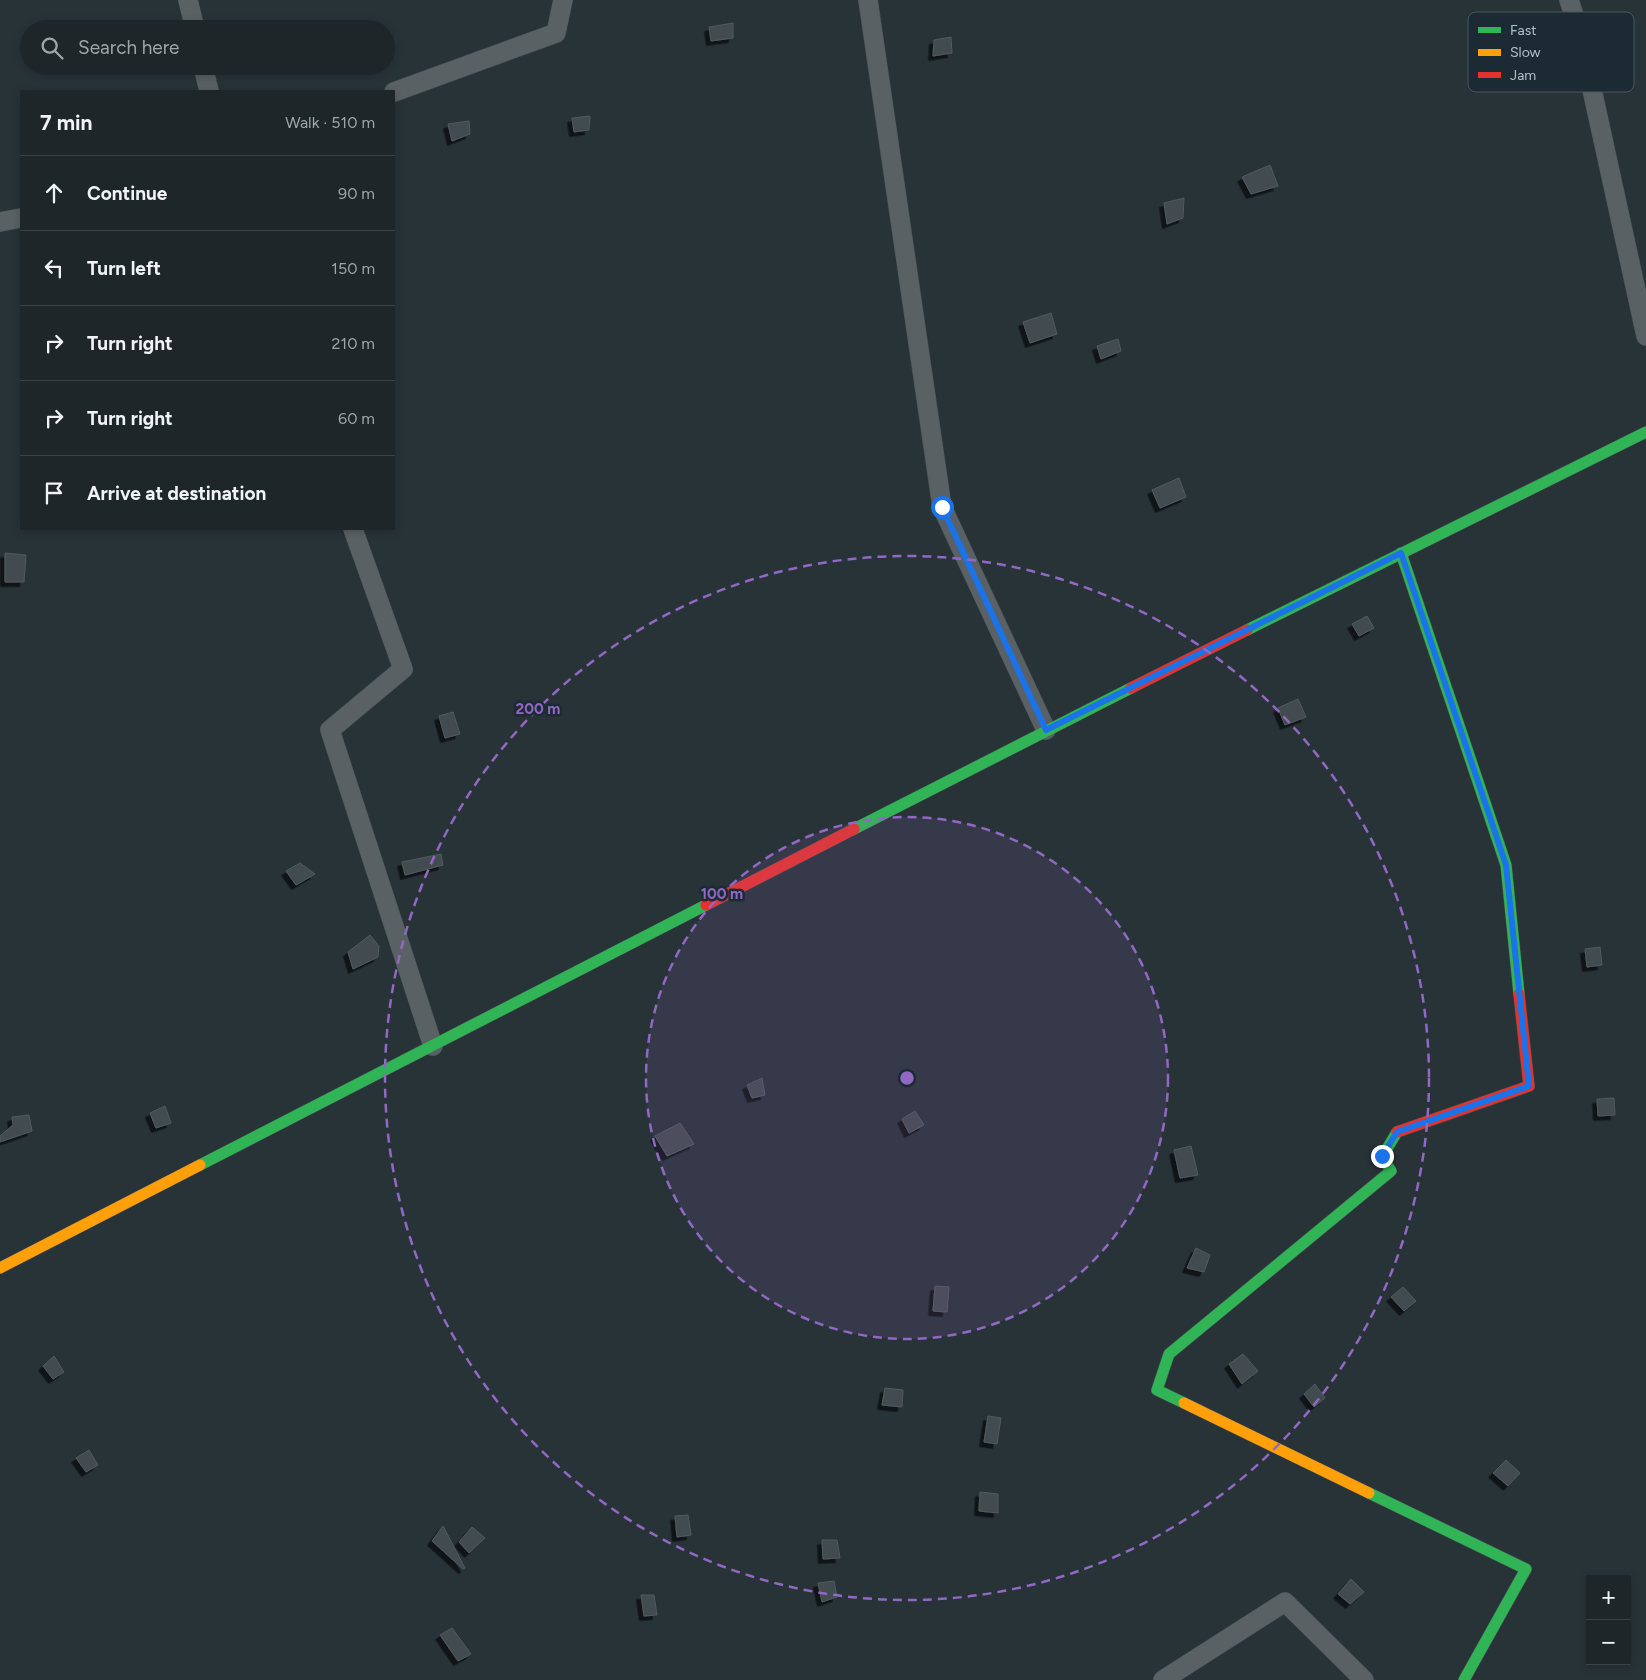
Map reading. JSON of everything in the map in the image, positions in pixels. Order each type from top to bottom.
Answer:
[{"type":"street","points":[[188,0],[193,20]]},
{"type":"street","points":[[395,92],[556,33],[563,0]]},
{"type":"street","points":[[868,0],[942,507],[1046,730]]},
{"type":"street","points":[[1569,0],[1573,12]]},
{"type":"street","points":[[205,75],[209,90]]},
{"type":"street","points":[[1593,92],[1646,336]]},
{"type":"street","points":[[0,222],[20,218]]},
{"type":"street","points":[[0,1268],[1046,730],[1646,432]]},
{"type":"street","points":[[353,530],[404,669],[330,730],[433,1046]]},
{"type":"street","points":[[1401,553],[1506,865],[1529,1086],[1397,1132],[1382,1156],[1390,1171],[1169,1354],[1157,1390],[1526,1569],[1464,1680]]},
{"type":"street","points":[[1163,1680],[1286,1602],[1364,1680]]},
{"type":"building","points":[[733,23],[733,38],[711,41],[709,27]]},
{"type":"building","points":[[951,37],[952,53],[933,56],[934,40]]},
{"type":"building","points":[[590,116],[589,130],[574,132],[572,118]]},
{"type":"building","points":[[469,121],[470,134],[452,141],[448,124]]},
{"type":"building","points":[[1270,165],[1278,186],[1251,194],[1242,177]]},
{"type":"building","points":[[1184,198],[1183,218],[1167,224],[1164,203]]},
{"type":"building","points":[[1051,313],[1057,334],[1030,343],[1023,322]]},
{"type":"building","points":[[1118,339],[1121,351],[1101,359],[1097,346]]},
{"type":"building","points":[[1179,478],[1186,497],[1160,508],[1152,490]]},
{"type":"building","points":[[5,553],[26,555],[24,582],[5,582]]},
{"type":"building","points":[[1367,616],[1374,628],[1359,636],[1352,624]]},
{"type":"building","points":[[1298,699],[1306,717],[1285,725],[1278,708]]},
{"type":"building","points":[[453,712],[460,734],[445,738],[439,716]]},
{"type":"building","points":[[441,854],[443,865],[405,875],[402,862]]},
{"type":"building","points":[[300,863],[315,874],[296,885],[286,871]]},
{"type":"building","points":[[370,935],[379,946],[378,957],[353,969],[348,952]]},
{"type":"building","points":[[1600,947],[1602,965],[1587,967],[1585,949]]},
{"type":"building","points":[[762,1078],[765,1095],[752,1098],[747,1085]]},
{"type":"building","points":[[1614,1098],[1615,1115],[1598,1116],[1597,1099]]},
{"type":"building","points":[[165,1106],[171,1123],[156,1128],[150,1113]]},
{"type":"building","points":[[915,1111],[924,1125],[909,1133],[902,1119]]},
{"type":"building","points":[[29,1115],[32,1131],[0,1142],[0,1136],[13,1125],[12,1117]]},
{"type":"building","points":[[680,1123],[694,1144],[667,1156],[655,1136]]},
{"type":"building","points":[[1191,1146],[1198,1175],[1180,1178],[1174,1150]]},
{"type":"building","points":[[1196,1248],[1210,1255],[1204,1272],[1187,1268]]},
{"type":"building","points":[[935,1286],[949,1287],[947,1312],[933,1311]]},
{"type":"building","points":[[1403,1287],[1416,1301],[1404,1311],[1391,1297]]},
{"type":"building","points":[[1243,1354],[1258,1371],[1242,1384],[1229,1364]]},
{"type":"building","points":[[54,1356],[64,1372],[53,1379],[43,1366]]},
{"type":"building","points":[[1315,1384],[1325,1398],[1314,1407],[1304,1394]]},
{"type":"building","points":[[885,1388],[903,1390],[902,1407],[882,1405]]},
{"type":"building","points":[[988,1416],[1001,1418],[997,1444],[984,1442]]},
{"type":"building","points":[[89,1450],[98,1465],[86,1472],[76,1458]]},
{"type":"building","points":[[1506,1460],[1520,1473],[1508,1486],[1493,1473]]},
{"type":"building","points":[[980,1492],[998,1494],[998,1513],[979,1511]]},
{"type":"building","points":[[688,1515],[691,1535],[677,1537],[675,1516]]},
{"type":"building","points":[[443,1526],[465,1568],[463,1569],[432,1541]]},
{"type":"building","points":[[472,1527],[485,1538],[469,1553],[459,1542]]},
{"type":"building","points":[[822,1540],[837,1540],[840,1558],[823,1559]]},
{"type":"building","points":[[1351,1579],[1364,1592],[1350,1604],[1338,1594]]},
{"type":"building","points":[[834,1581],[837,1597],[822,1602],[818,1583]]},
{"type":"building","points":[[641,1595],[654,1595],[657,1615],[644,1616]]},
{"type":"building","points":[[452,1628],[471,1654],[458,1661],[440,1635]]},
{"type":"traffic: fast","points":[[1247,630],[1646,432]]},
{"type":"traffic: fast","points":[[1401,553],[1506,865],[1519,994]]},
{"type":"traffic: fast","points":[[854,829],[1131,688]]},
{"type":"traffic: fast","points":[[200,1165],[706,905]]},
{"type":"traffic: fast","points":[[1184,1403],[1157,1390],[1169,1354],[1391,1171],[1382,1157],[1397,1132]]},
{"type":"traffic: fast","points":[[1369,1493],[1526,1569],[1464,1680]]},
{"type":"traffic: slow","points":[[0,1268],[200,1165]]},
{"type":"traffic: slow","points":[[1184,1403],[1369,1493]]},
{"type":"traffic: jam","points":[[1131,688],[1247,630]]},
{"type":"traffic: jam","points":[[706,905],[854,829]]},
{"type":"traffic: jam","points":[[1397,1132],[1529,1086],[1519,994]]},
{"type":"route","points":[[942,507],[1046,730],[1401,553],[1506,865],[1529,1086],[1397,1132],[1382,1156]]}]
